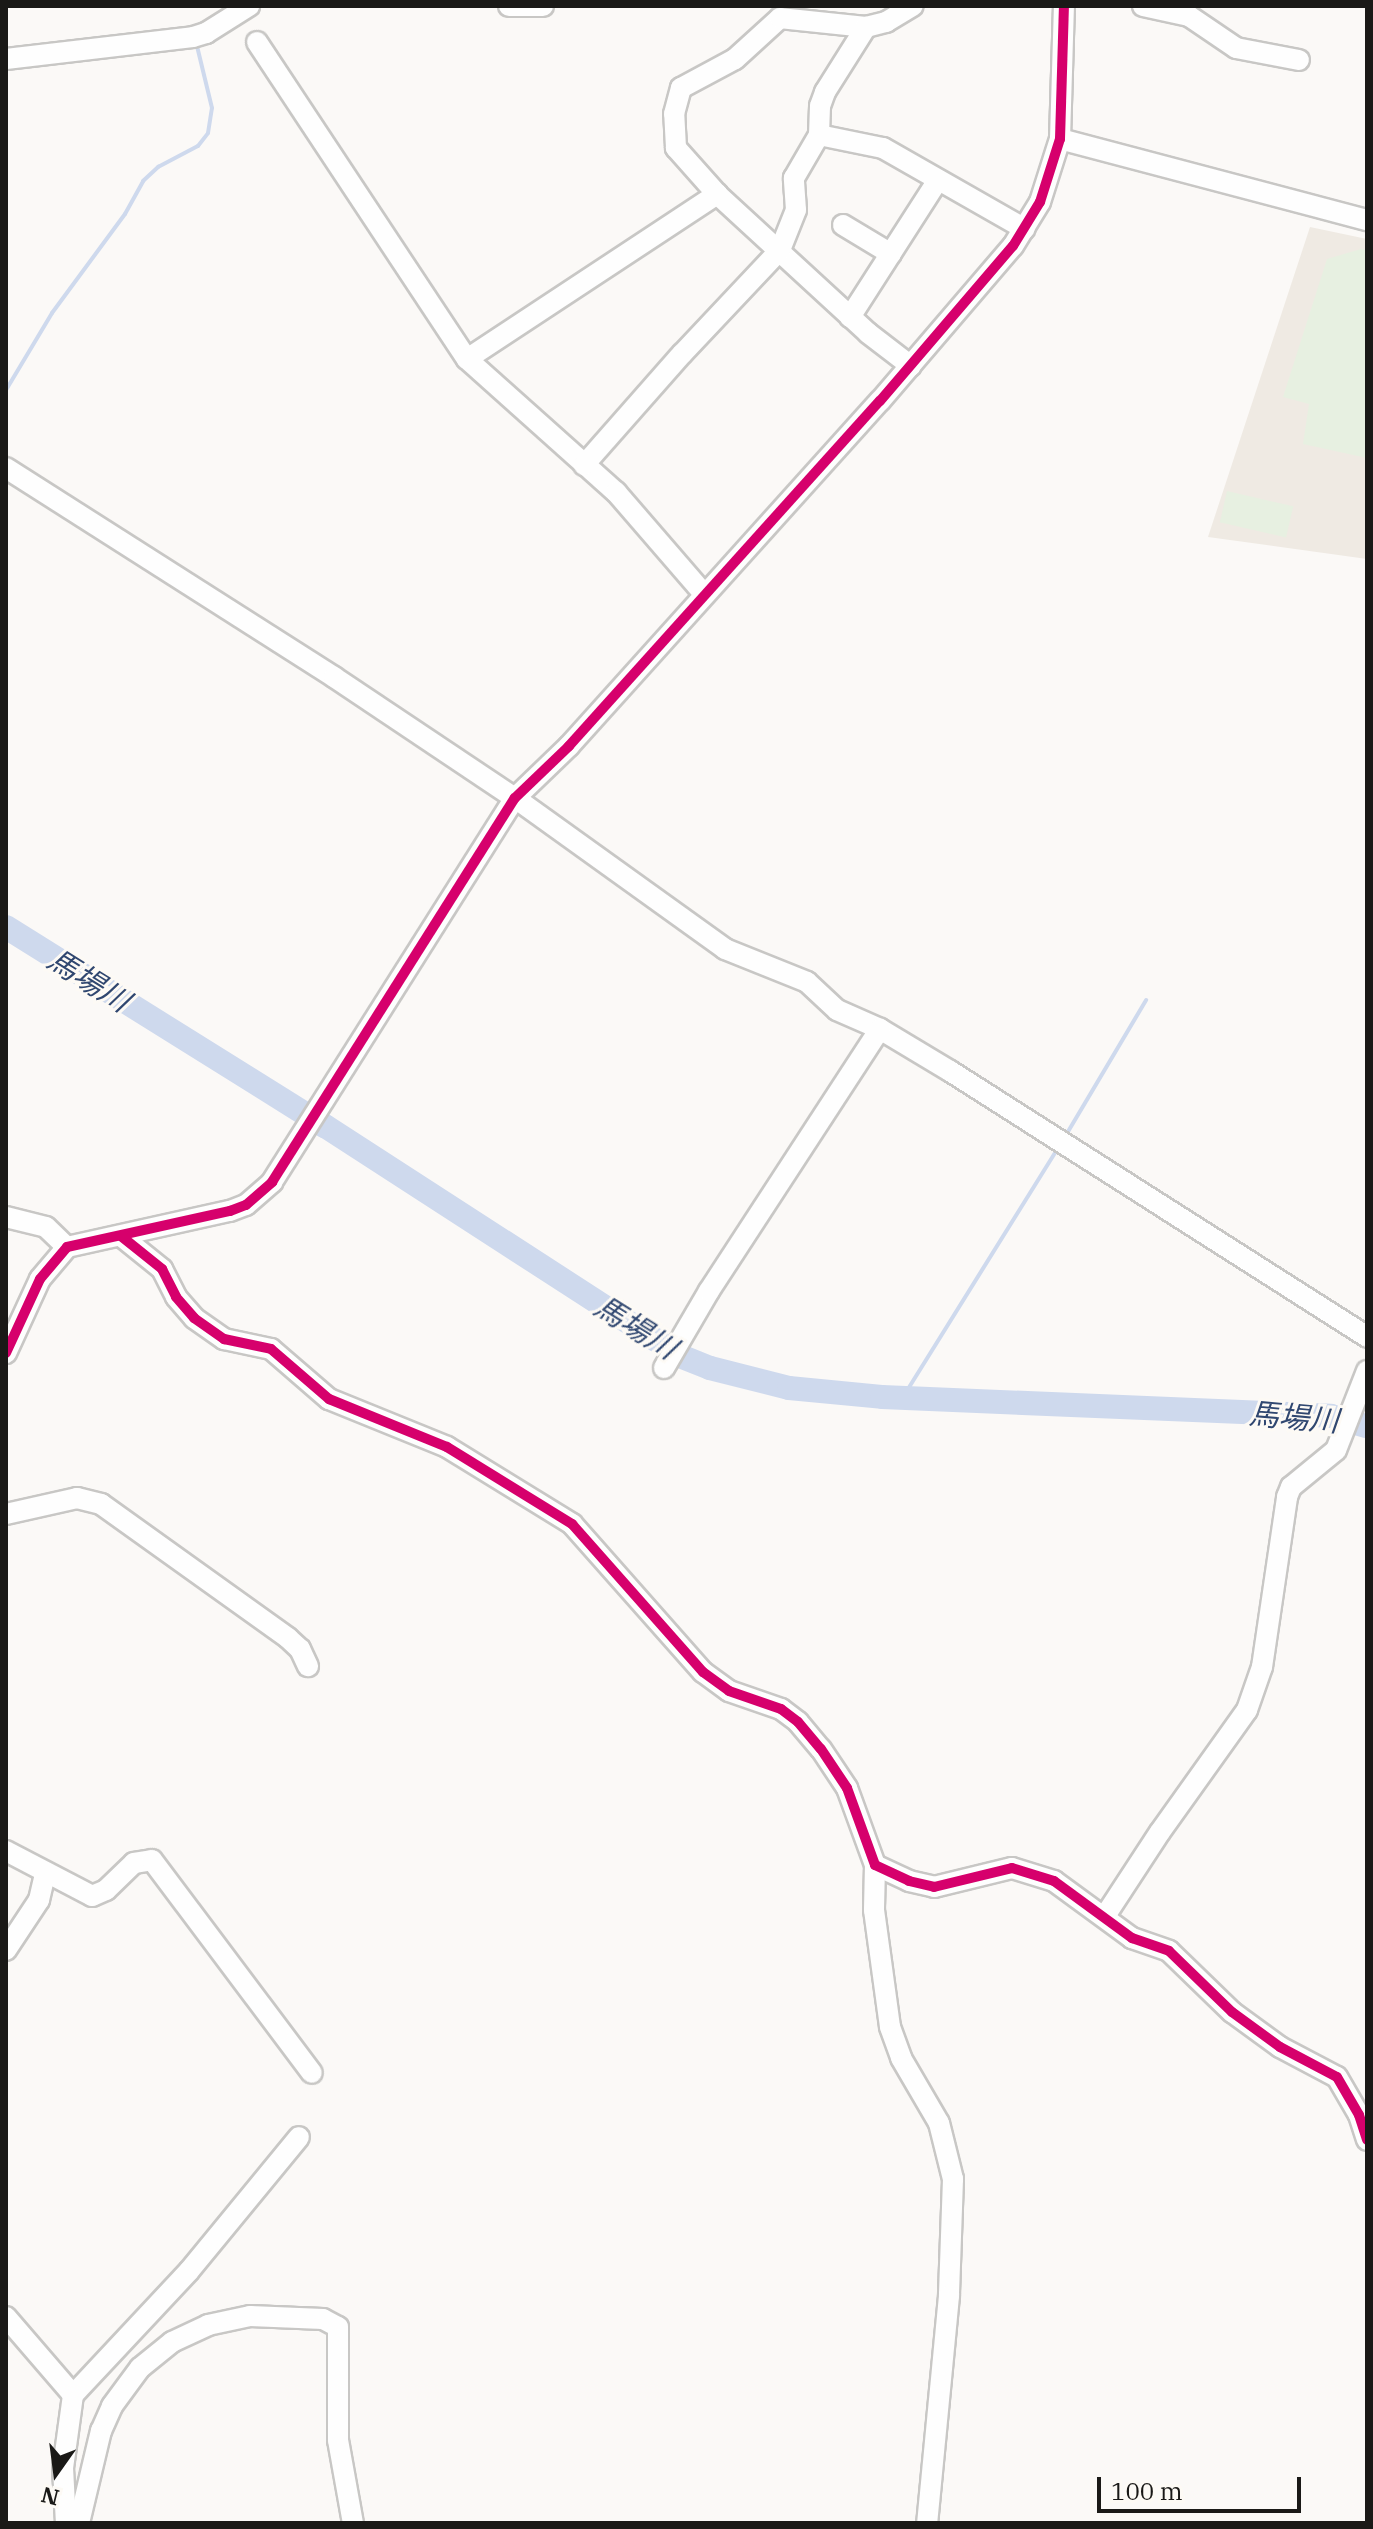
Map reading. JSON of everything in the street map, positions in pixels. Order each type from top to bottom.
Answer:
[{"type":"street","points":[[6,59],[193,37],[206,33],[249,6]]},
{"type":"street","points":[[509,6],[543,6]]},
{"type":"street","points":[[911,366],[850,317],[717,194],[676,148],[674,114],[681,88],[735,59],[780,18],[866,27],[886,22],[913,6]]},
{"type":"street","points":[[6,1353],[40,1279],[67,1247],[246,1205],[272,1182],[515,798],[569,746],[911,366],[1025,229],[1040,202],[1060,139],[1064,6]]},
{"type":"street","points":[[1143,6],[1189,16],[1236,48],[1299,60]]},
{"type":"street","points":[[584,465],[780,250],[796,210],[794,178],[819,135],[821,100],[866,27]]},
{"type":"street","points":[[257,42],[467,359],[616,492],[704,594]]},
{"type":"street","points":[[819,135],[883,148],[1025,229]]},
{"type":"street","points":[[1060,139],[1367,220]]},
{"type":"street","points":[[850,317],[938,180]]},
{"type":"street","points":[[467,359],[717,194]]},
{"type":"street","points":[[843,225],[891,254]]},
{"type":"street","points":[[6,468],[334,677],[515,798],[725,949],[793,975],[819,991],[837,1010],[880,1029],[1367,1337]]},
{"type":"street","points":[[664,1368],[709,1291],[880,1029]]},
{"type":"street","points":[[6,1217],[46,1227],[67,1247]]},
{"type":"street","points":[[121,1236],[162,1269],[176,1297],[194,1318],[224,1339],[271,1349],[329,1399],[447,1447],[572,1524],[703,1672],[729,1691],[781,1709],[798,1722],[847,1788],[875,1865],[874,1910],[890,2027],[901,2058],[939,2123],[953,2179],[949,2296],[927,2523]]},
{"type":"street","points":[[1105,1916],[1247,1710],[1262,1667],[1287,1497],[1291,1487],[1329,1457],[1341,1436],[1367,1371]]},
{"type":"street","points":[[6,1514],[77,1498],[101,1504],[288,1638],[300,1649],[308,1666]]},
{"type":"street","points":[[6,1851],[92,1896],[106,1890],[134,1863],[146,1858],[152,1860],[312,2073]]},
{"type":"street","points":[[875,1865],[909,1881],[934,1887],[1012,1868],[1054,1881],[1132,1938],[1161,1947],[1177,1957],[1232,2012],[1280,2047],[1337,2077],[1359,2115],[1367,2140]]},
{"type":"street","points":[[6,1950],[39,1900],[45,1873]]},
{"type":"street","points":[[66,2523],[63,2468],[73,2395],[189,2271],[299,2137]]},
{"type":"street","points":[[79,2523],[101,2431],[112,2406],[140,2368],[172,2342],[208,2325],[250,2316],[323,2319],[338,2327],[335,2366],[338,2440],[353,2523]]},
{"type":"street","points":[[6,2317],[73,2395]]},
{"type":"shaded area","points":[[1310,227],[1367,239],[1367,559],[1208,537]]},
{"type":"green space","points":[[1367,250],[1367,458],[1303,444],[1309,404],[1283,397],[1327,259]]},
{"type":"green space","points":[[1227,491],[1293,506],[1286,537],[1220,522]]},
{"type":"waterway","points":[[201,26],[227,9]]},
{"type":"waterway","points":[[6,390],[52,313],[125,214],[143,181],[158,167],[198,146],[208,133],[212,108],[196,42]]},
{"type":"waterway","name":"馬場川","points":[[6,927],[325,1126],[680,1356],[710,1368],[789,1388],[882,1397],[1331,1416],[1367,1426]]},
{"type":"waterway","points":[[1066,1135],[1146,1000]]},
{"type":"waterway","points":[[903,1397],[1059,1146]]},
{"type":"cycle path","points":[[6,1353],[40,1279],[67,1247],[230,1211],[246,1205],[272,1182],[515,798],[569,746],[880,401],[1013,246],[1040,202],[1060,139],[1064,6]]},
{"type":"cycle path","points":[[121,1236],[162,1269],[176,1297],[194,1318],[224,1339],[271,1349],[329,1399],[447,1447],[572,1524],[703,1672],[729,1691],[781,1709],[798,1722],[847,1788],[875,1865],[909,1881],[934,1887],[1012,1868],[1054,1881],[1132,1938],[1169,1951],[1232,2012],[1280,2047],[1337,2077],[1359,2115],[1367,2140]]}]
